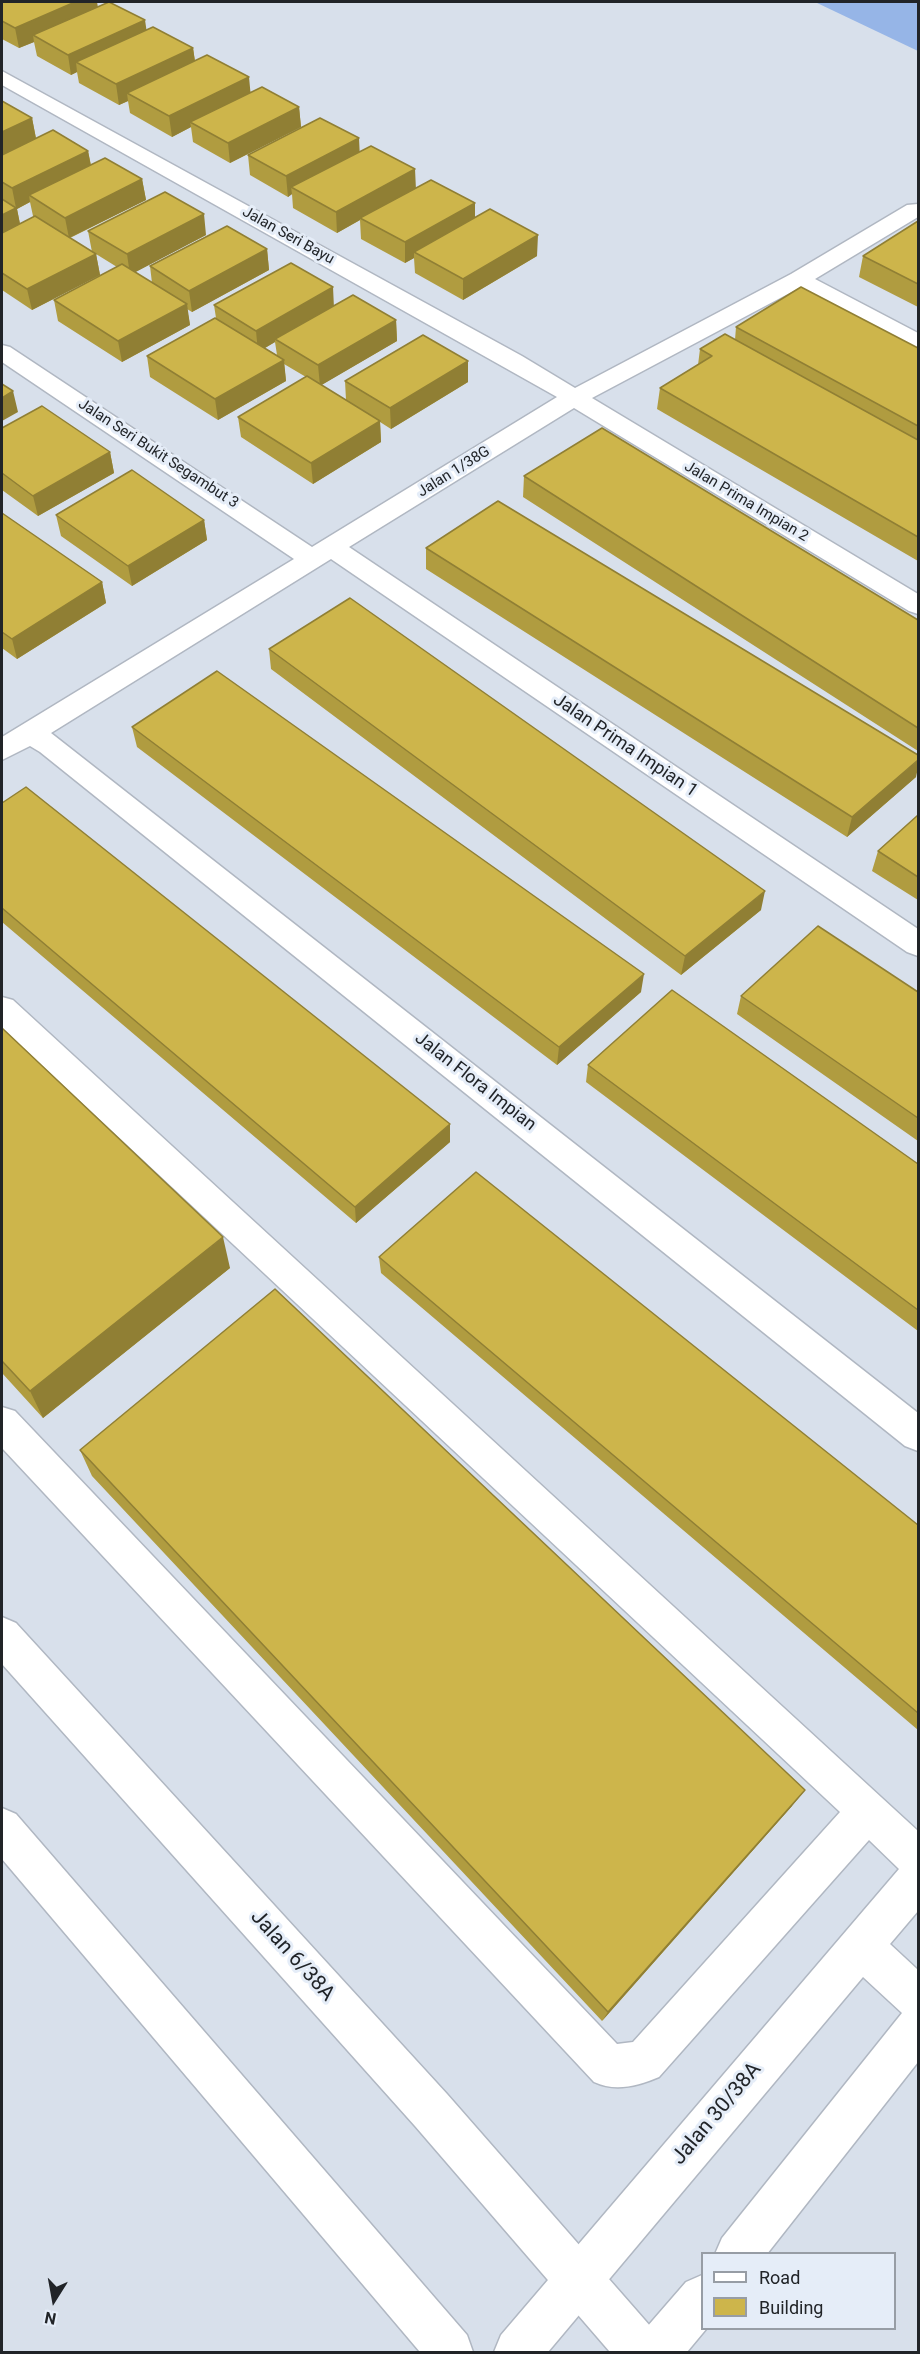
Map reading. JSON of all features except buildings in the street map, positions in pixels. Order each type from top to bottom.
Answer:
[{"type":"street","name":"Jalan Seri Bayu","points":[[2,77],[514,361],[573,398]]},
{"type":"street","name":"Jalan 1/38G","points":[[2,750],[573,398],[799,279],[915,210]]},
{"type":"street","points":[[799,279],[918,342]]},
{"type":"street","name":"Jalan Seri Bukit Segambut 3","points":[[2,352],[322,553]]},
{"type":"street","name":"Jalan Prima Impian 2","points":[[573,398],[918,605]]},
{"type":"street","name":"Jalan Prima Impian 1","points":[[322,553],[918,944]]},
{"type":"street","name":"Jalan Flora Impian","points":[[31,733],[50,745],[918,1434]]},
{"type":"street","points":[[2,1009],[918,1859]]},
{"type":"street","points":[[2,1423],[609,2067],[644,2062],[868,1811]]},
{"type":"street","name":"Jalan 6/38A","points":[[2,1636],[431,2110],[641,2352]]},
{"type":"street","points":[[2,1828],[450,2352]]},
{"type":"street","name":"Jalan 30/38A","points":[[518,2352],[860,1944],[918,1879]]},
{"type":"street","points":[[860,1944],[918,1999]]},
{"type":"street","points":[[739,2252],[918,2028]]},
{"type":"street","points":[[657,2352],[701,2299]]},
{"type":"shaded area","points":[[815,2],[918,2],[918,51]]}]
